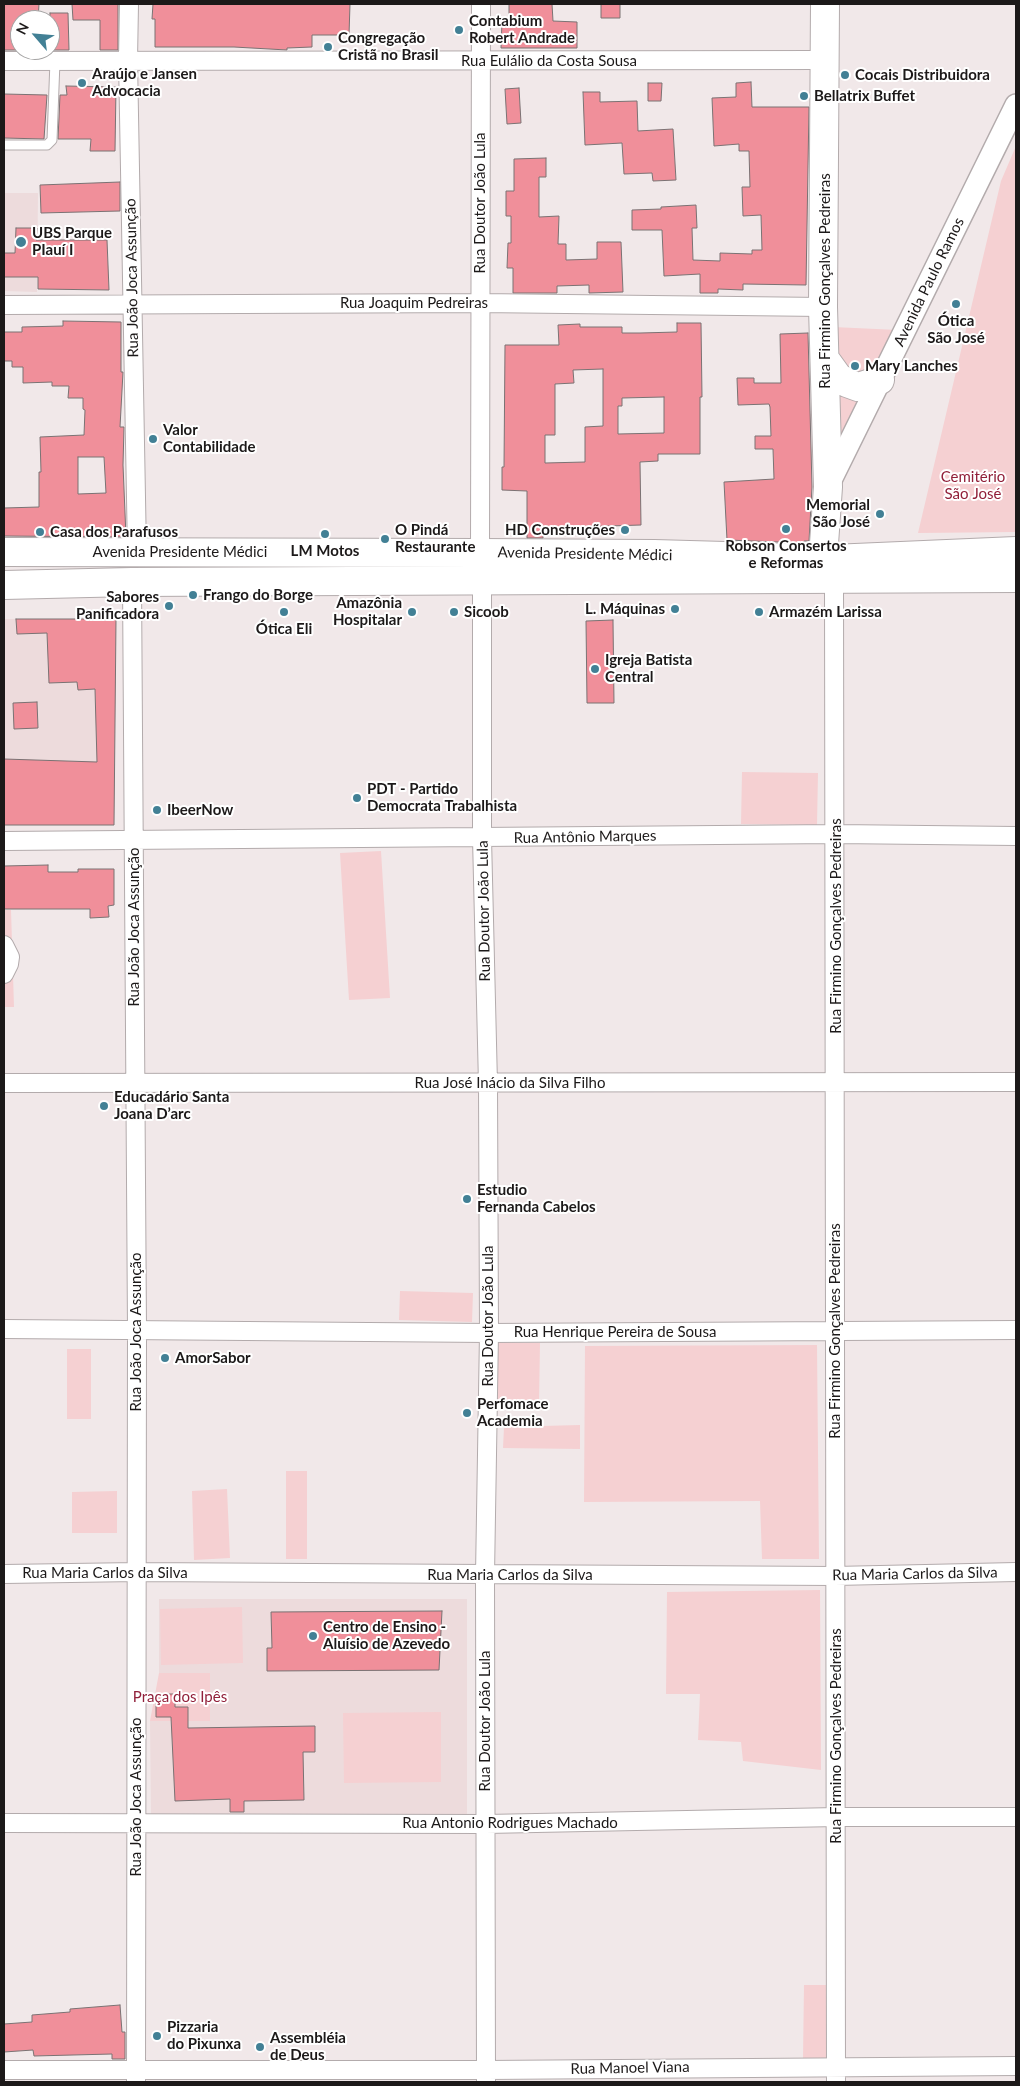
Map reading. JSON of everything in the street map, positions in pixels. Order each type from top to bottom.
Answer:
[{"type":"main road","name":"Rua Firmino Gonçalves Pedreiras","points":[[825,4],[824,307],[829,569]]},
{"type":"main road","points":[[825,360],[838,377],[847,384],[858,386],[880,380]]},
{"type":"main road","name":"Avenida Presidente Médici","points":[[829,569],[1016,551]]},
{"type":"main road","name":"Avenida Presidente Médici","points":[[4,552],[480,553],[654,566],[829,569],[1016,578]]},
{"type":"main road","name":"Avenida Presidente Médici","points":[[4,585],[132,582],[482,580],[654,566]]},
{"type":"street","name":"Rua João Joca Assunção","points":[[129,4],[128,60],[137,552]]},
{"type":"street","name":"Rua Doutor João Lula","points":[[480,553],[481,4]]},
{"type":"street","name":"Rua Eulálio da Costa Sousa","points":[[4,61],[825,60]]},
{"type":"street","name":"Avenida Paulo Ramos","points":[[828,487],[1016,105]]},
{"type":"street","name":"Rua Joaquim Pedreiras","points":[[4,305],[480,303],[824,307]]},
{"type":"street","name":"Rua Firmino Gonçalves Pedreiras","points":[[829,569],[836,834],[834,1330],[837,1817],[836,2074]]},
{"type":"street","name":"Rua Doutor João Lula","points":[[482,580],[482,838],[488,1084],[489,1332],[485,1575],[486,2076]]},
{"type":"street","name":"Rua João Joca Assunção","points":[[132,582],[137,1329],[136,2076]]},
{"type":"street","name":"Rua Antônio Marques","points":[[4,841],[836,834],[1016,836]]},
{"type":"street","points":[[4,945],[10,957],[4,974]]},
{"type":"street","name":"Rua José Inácio da Silva Filho","points":[[4,1083],[1016,1082]]},
{"type":"street","name":"Rua Henrique Pereira de Sousa","points":[[4,1329],[489,1332],[1016,1330]]},
{"type":"street","name":"Rua Maria Carlos da Silva","points":[[4,1574],[137,1572],[835,1576],[1016,1572]]},
{"type":"street","name":"Rua Antonio Rodrigues Machado","points":[[4,1823],[486,1824],[837,1817],[1016,1817]]},
{"type":"street","name":"Rua Manoel Viana","points":[[4,2070],[136,2076],[486,2076],[836,2074],[1016,2066]]},
{"type":"lane","points":[[4,145],[47,145],[52,140],[55,61]]},
{"type":"shaded area","name":"UBS Parque PIauí I","points":[[4,193],[38,193],[37,292],[4,291]]},
{"type":"shaded area","points":[[4,619],[116,619],[114,825],[4,825]]},
{"type":"shaded area","points":[[159,1599],[467,1599],[467,1814],[151,1818],[150,1721],[210,1720],[209,1673],[159,1673]]},
{"type":"green space","name":"Cemitério São José","points":[[1016,146],[1016,532],[918,533],[1001,181]]},
{"type":"green space","points":[[833,327],[898,330],[832,457]]},
{"type":"green space","points":[[742,772],[818,773],[817,825],[741,824]]},
{"type":"green space","points":[[381,851],[390,998],[349,1000],[340,853]]},
{"type":"green space","points":[[4,910],[11,910],[14,1007],[4,1007]]},
{"type":"green space","points":[[400,1291],[473,1293],[472,1322],[399,1320]]},
{"type":"green space","points":[[496,1343],[540,1343],[539,1403],[496,1403]]},
{"type":"green space","points":[[817,1345],[819,1559],[762,1559],[760,1501],[584,1502],[585,1346]]},
{"type":"green space","points":[[67,1349],[91,1349],[91,1419],[67,1419]]},
{"type":"green space","points":[[580,1425],[580,1449],[503,1448],[504,1427]]},
{"type":"green space","points":[[286,1471],[307,1471],[307,1559],[286,1559]]},
{"type":"green space","points":[[227,1489],[230,1558],[194,1560],[192,1491]]},
{"type":"green space","points":[[117,1491],[117,1533],[72,1533],[72,1492]]},
{"type":"green space","points":[[820,1590],[821,1770],[743,1761],[741,1742],[698,1740],[700,1694],[666,1694],[667,1592]]},
{"type":"green space","points":[[242,1607],[243,1663],[161,1665],[160,1609]]},
{"type":"green space","name":"Praça dos Ipês","points":[[159,1673],[210,1673],[210,1721],[150,1721]]},
{"type":"green space","points":[[441,1712],[441,1782],[344,1783],[343,1713]]},
{"type":"green space","points":[[804,1985],[827,1985],[826,2059],[803,2059]]},
{"type":"building","points":[[4,4],[39,4],[39,10],[10,10],[10,50],[4,50]]},
{"type":"building","points":[[72,4],[118,4],[118,50],[100,50],[100,20],[73,20]]},
{"type":"building","points":[[153,4],[350,4],[349,35],[312,35],[312,47],[287,48],[287,50],[234,47],[155,47],[155,19],[152,19]]},
{"type":"building","points":[[509,4],[552,4],[553,21],[577,22],[577,48],[501,48],[502,21],[509,21]]},
{"type":"building","points":[[601,4],[620,4],[620,18],[601,18]]},
{"type":"building","points":[[60,13],[68,13],[69,50],[60,50]]},
{"type":"building","points":[[751,82],[752,107],[809,107],[806,285],[743,284],[743,290],[718,289],[718,293],[700,293],[700,274],[664,276],[662,230],[632,230],[632,210],[696,205],[697,228],[692,228],[693,260],[720,261],[720,253],[752,254],[752,250],[762,250],[761,215],[743,216],[742,187],[750,187],[749,151],[739,151],[739,144],[714,146],[712,98],[736,97],[736,83]]},
{"type":"building","points":[[648,83],[662,83],[661,101],[648,101]]},
{"type":"building","points":[[66,86],[116,87],[115,151],[90,151],[91,139],[58,139],[60,95],[67,95]]},
{"type":"building","points":[[519,88],[521,123],[507,124],[505,89]]},
{"type":"building","points":[[583,92],[600,92],[600,102],[637,101],[638,131],[673,129],[676,180],[653,181],[652,173],[624,174],[622,143],[585,145]]},
{"type":"building","points":[[4,94],[47,95],[44,139],[4,138]]},
{"type":"building","points":[[546,158],[546,177],[539,177],[539,217],[559,216],[558,244],[566,244],[566,260],[597,259],[597,242],[621,242],[623,292],[589,293],[589,285],[557,286],[557,293],[513,293],[513,268],[507,268],[508,243],[511,243],[511,216],[506,216],[506,191],[514,191],[514,159]]},
{"type":"building","points":[[120,182],[120,211],[41,213],[40,185]]},
{"type":"building","points":[[16,228],[37,228],[36,240],[107,240],[109,290],[38,289],[38,277],[4,277],[4,253],[15,253]]},
{"type":"building","points":[[63,321],[121,322],[121,372],[123,372],[120,427],[124,427],[123,465],[126,537],[4,536],[4,508],[39,507],[40,437],[84,435],[85,410],[83,409],[83,398],[68,398],[69,386],[52,386],[52,382],[23,383],[23,367],[12,367],[12,361],[4,361],[4,332],[22,332],[22,327],[63,326]],"holes":[[[78,457],[104,457],[106,493],[78,494]]]},
{"type":"building","points":[[677,323],[701,323],[702,397],[700,397],[700,454],[658,454],[658,461],[640,462],[641,525],[543,528],[543,538],[527,538],[527,491],[502,490],[502,467],[504,467],[505,345],[559,345],[558,325],[580,324],[580,327],[622,327],[622,333],[677,332]],"holes":[[[603,369],[603,426],[585,427],[585,462],[545,463],[545,435],[555,435],[555,384],[574,383],[573,370]],[[664,397],[664,433],[618,434],[618,406],[622,406],[622,398]]]},
{"type":"building","points":[[808,333],[812,487],[809,541],[804,541],[804,543],[727,540],[724,482],[774,479],[773,449],[755,449],[755,436],[771,436],[769,404],[738,405],[737,378],[754,378],[754,383],[781,383],[780,334]]},
{"type":"building","points":[[16,619],[116,619],[114,825],[4,825],[4,759],[97,762],[95,689],[78,690],[77,682],[49,683],[47,633],[17,634]]},
{"type":"building","points":[[613,620],[614,703],[587,703],[586,621]]},
{"type":"building","points":[[37,702],[38,728],[14,729],[13,703]]},
{"type":"building","points":[[48,865],[48,872],[78,872],[78,869],[114,869],[114,905],[108,906],[109,917],[90,918],[90,909],[4,909],[4,866]]},
{"type":"building","points":[[442,1611],[439,1670],[267,1671],[267,1648],[272,1648],[271,1612]]},
{"type":"building","points":[[156,1694],[175,1694],[175,1707],[188,1707],[188,1728],[315,1726],[315,1752],[303,1752],[304,1800],[244,1801],[244,1812],[230,1812],[230,1799],[175,1801],[171,1717],[156,1717]]},
{"type":"building","points":[[120,2005],[122,2032],[125,2032],[125,2059],[112,2059],[112,2054],[34,2056],[33,2050],[4,2052],[4,2024],[32,2022],[32,2015],[70,2012],[70,2009]]},
{"type":"place","name":"Contabium Robert Andrade","points":[[459,30]]},
{"type":"place","name":"Congregação Cristã no Brasil","points":[[328,47]]},
{"type":"place","name":"Cocais Distribuidora","points":[[845,75]]},
{"type":"place","name":"Araújo e Jansen Advocacia","points":[[82,83]]},
{"type":"place","name":"Bellatrix Buffet","points":[[804,96]]},
{"type":"place","name":"UBS Parque PIauí I","points":[[21,242]]},
{"type":"place","name":"Ótica São José","points":[[956,304]]},
{"type":"place","name":"Mary Lanches","points":[[855,366]]},
{"type":"place","name":"Valor Contabilidade","points":[[153,439]]},
{"type":"place","name":"Memorial São José","points":[[880,514]]},
{"type":"place","name":"Robson Consertos e Reformas","points":[[786,529]]},
{"type":"place","name":"HD Construções","points":[[625,530]]},
{"type":"place","name":"Casa dos Parafusos","points":[[40,532]]},
{"type":"place","name":"LM Motos","points":[[325,534]]},
{"type":"place","name":"O Pindá Restaurante","points":[[385,539]]},
{"type":"place","name":"Frango do Borge","points":[[193,595]]},
{"type":"place","name":"Sabores Panificadora","points":[[169,606]]},
{"type":"place","name":"L. Máquinas","points":[[675,609]]},
{"type":"place","name":"Ótica Eli","points":[[284,612]]},
{"type":"place","name":"Amazônia Hospitalar","points":[[412,612]]},
{"type":"place","name":"Sicoob","points":[[454,612]]},
{"type":"place","name":"Armazém Larissa","points":[[759,612]]},
{"type":"place","name":"Igreja Batista Central","points":[[595,669]]},
{"type":"place","name":"PDT - Partido Democrata Trabalhista","points":[[357,798]]},
{"type":"place","name":"IbeerNow","points":[[157,810]]},
{"type":"place","name":"Educadário Santa Joana D’arc","points":[[104,1106]]},
{"type":"place","name":"Estudio Fernanda Cabelos","points":[[467,1199]]},
{"type":"place","name":"AmorSabor","points":[[165,1358]]},
{"type":"place","name":"Perfomace Academia","points":[[467,1413]]},
{"type":"place","name":"Centro de Ensino - Aluísio de Azevedo","points":[[313,1636]]},
{"type":"place","name":"Pizzaria do Pixunxa","points":[[157,2036]]},
{"type":"place","name":"Assembléia de Deus","points":[[260,2047]]}]
